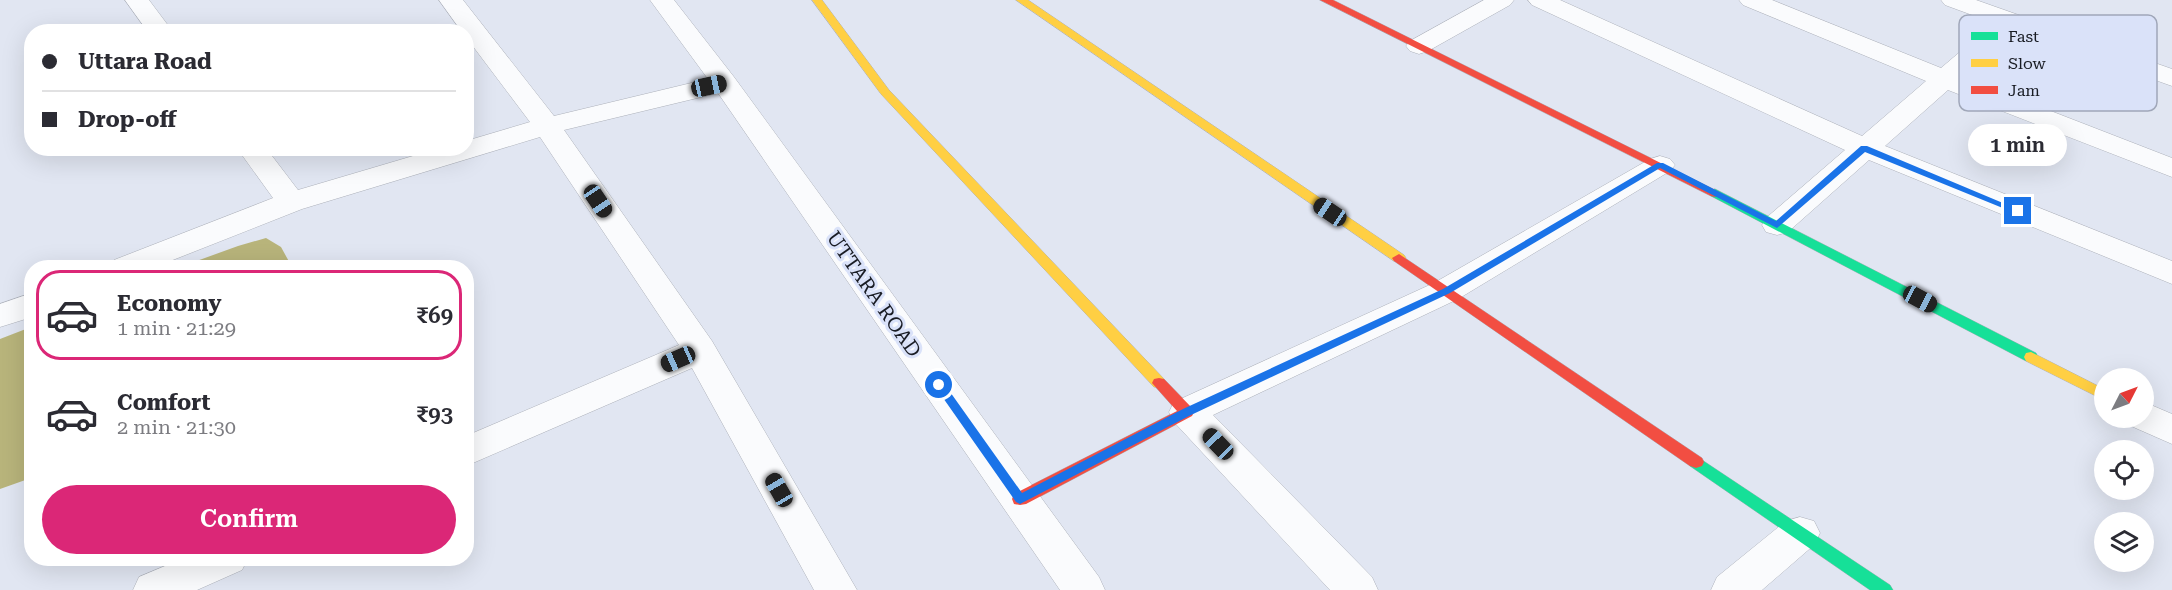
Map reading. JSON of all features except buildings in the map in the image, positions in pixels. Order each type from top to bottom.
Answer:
[{"type":"street","points":[[137,0],[155,24]]},
{"type":"street","points":[[451,0],[469,24]]},
{"type":"street","points":[[817,0],[885,92],[1357,590]]},
{"type":"street","points":[[1021,0],[1884,590]]},
{"type":"street","points":[[1325,0],[1660,165],[2094,390]]},
{"type":"street","points":[[1419,46],[1502,0]]},
{"type":"street","points":[[1540,0],[1864,148],[2172,273]]},
{"type":"street","points":[[1751,0],[1959,85]]},
{"type":"street","points":[[1953,0],[1994,15]]},
{"type":"street","name":"UTTARA ROAD","points":[[668,1],[1084,590]]},
{"type":"street","points":[[474,30],[547,126],[700,350],[836,590]]},
{"type":"street","points":[[1777,225],[1959,66]]},
{"type":"street","points":[[2157,73],[2172,78]]},
{"type":"street","points":[[474,148],[547,126],[725,83]]},
{"type":"street","points":[[2026,111],[2172,168]]},
{"type":"street","points":[[256,156],[291,202]]},
{"type":"street","points":[[143,260],[291,202],[446,156]]},
{"type":"street","points":[[1020,499],[1187,412],[1446,291],[1660,165]]},
{"type":"street","points":[[0,316],[24,307]]},
{"type":"street","points":[[474,449],[700,350]]},
{"type":"street","points":[[2154,421],[2172,430]]},
{"type":"street","points":[[1732,590],[1800,533]]},
{"type":"street","points":[[154,590],[209,566]]},
{"type":"shaded area","points":[[266,238],[281,247],[288,260],[199,260]]},
{"type":"shaded area","points":[[24,330],[24,480],[0,489],[0,339]]},
{"type":"traffic: fast","points":[[1715,193],[2031,357]]},
{"type":"traffic: fast","points":[[1696,462],[1884,590]]},
{"type":"traffic: slow","points":[[817,0],[885,92],[1159,383]]},
{"type":"traffic: slow","points":[[1021,0],[1399,258]]},
{"type":"traffic: slow","points":[[2031,357],[2094,390]]},
{"type":"traffic: jam","points":[[1325,0],[1715,193]]},
{"type":"traffic: jam","points":[[1399,258],[1696,462]]},
{"type":"traffic: jam","points":[[1020,499],[1187,412],[1159,383]]},
{"type":"route","points":[[939,385],[1020,499],[1187,412],[1446,291],[1660,165],[1777,225],[1864,148],[2018,211]]}]
